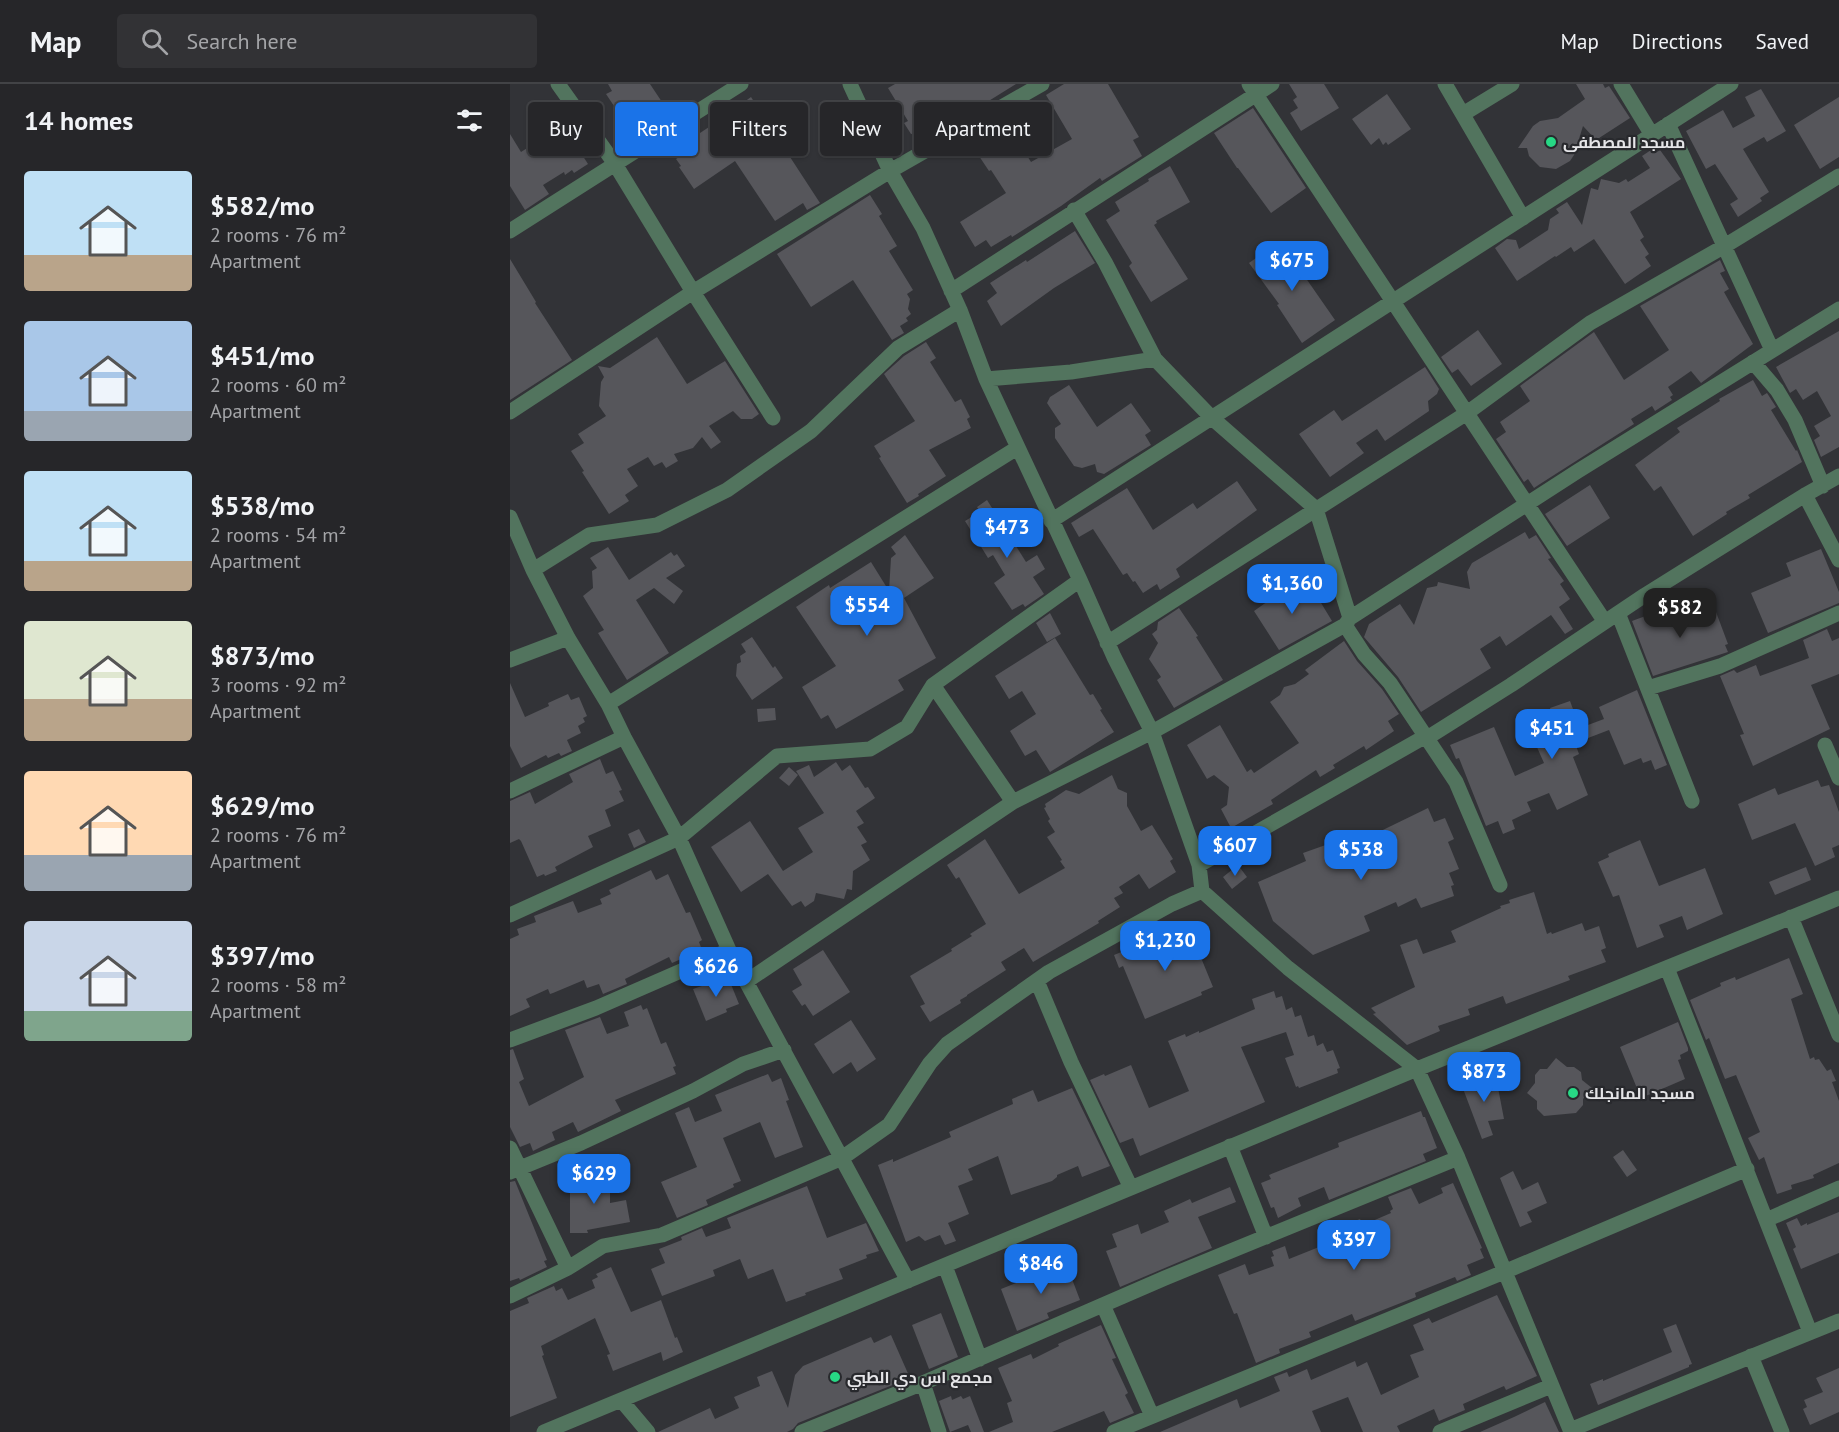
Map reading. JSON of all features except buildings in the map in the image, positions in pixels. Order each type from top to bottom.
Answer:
[{"type":"street","points":[[558,84],[615,164],[773,418]]},
{"type":"street","points":[[510,231],[741,84]]},
{"type":"street","points":[[510,412],[693,292],[890,171],[1042,84]]},
{"type":"street","points":[[951,291],[1252,89],[1272,84]]},
{"type":"street","points":[[1445,84],[1523,218]]},
{"type":"street","points":[[1463,114],[1512,84]]},
{"type":"street","points":[[1622,84],[1652,135]]},
{"type":"street","points":[[1051,521],[1731,84]]},
{"type":"street","points":[[856,86],[890,171],[923,228],[960,310],[986,379],[1017,448],[1080,580],[1107,643],[1152,732],[1199,865],[1202,891],[1288,968],[1417,1069],[1458,1158],[1570,1431],[1839,1321]]},
{"type":"street","points":[[1252,89],[1605,622]]},
{"type":"street","points":[[1668,124],[1772,350]]},
{"type":"street","points":[[1107,643],[1467,413],[1590,323],[1723,247],[1839,176]]},
{"type":"street","points":[[1074,210],[1105,262],[1155,359],[1212,418],[1316,509],[1348,622],[1364,654],[1390,684],[1456,782],[1500,885]]},
{"type":"street","points":[[747,981],[1013,802],[1152,732],[1348,622],[1527,504],[1839,309]]},
{"type":"street","points":[[533,570],[589,535],[657,525],[727,490],[811,431],[898,348],[960,310]]},
{"type":"street","points":[[986,379],[1071,372],[1155,359]]},
{"type":"street","points":[[1753,363],[1777,390],[1795,420],[1823,486]]},
{"type":"street","points":[[608,704],[1017,448]]},
{"type":"street","points":[[1199,865],[1419,740],[1427,738],[1618,613],[1839,476]]},
{"type":"street","points":[[1805,495],[1839,560]]},
{"type":"street","points":[[510,517],[533,570],[568,638],[608,704],[679,838],[729,950],[908,1281]]},
{"type":"street","points":[[510,915],[679,838],[777,756],[870,749],[907,727],[933,684],[1080,580]]},
{"type":"street","points":[[1618,613],[1640,674],[1648,688],[1692,801]]},
{"type":"street","points":[[1648,688],[1720,666],[1839,614]]},
{"type":"street","points":[[510,660],[568,638]]},
{"type":"street","points":[[933,684],[1013,802]]},
{"type":"street","points":[[510,791],[624,737]]},
{"type":"street","points":[[1825,746],[1839,778]]},
{"type":"street","points":[[510,1296],[568,1268],[603,1246],[662,1235],[842,1158],[889,1125],[930,1063],[947,1044],[1037,981],[1172,904],[1202,891]]},
{"type":"street","points":[[544,1432],[1230,1146],[1839,898]]},
{"type":"street","points":[[1791,917],[1839,1035]]},
{"type":"street","points":[[510,1040],[596,1008],[729,950]]},
{"type":"street","points":[[1667,968],[1810,1332]]},
{"type":"street","points":[[1037,981],[1071,1062],[1131,1188]]},
{"type":"street","points":[[515,1171],[673,1100],[743,1064],[784,1050]]},
{"type":"street","points":[[1230,1146],[1266,1237]]},
{"type":"street","points":[[510,1148],[515,1171],[568,1268]]},
{"type":"street","points":[[802,1432],[1458,1158]]},
{"type":"street","points":[[1114,1432],[1748,1170]]},
{"type":"street","points":[[1766,1220],[1839,1188]]},
{"type":"street","points":[[945,1266],[980,1359]]},
{"type":"street","points":[[1103,1305],[1152,1416]]},
{"type":"street","points":[[1750,1356],[1782,1432]]},
{"type":"street","points":[[923,1383],[939,1432]]},
{"type":"street","points":[[1440,1432],[1551,1386]]},
{"type":"street","points":[[621,1400],[648,1432]]},
{"type":"place","name":"مسجد المصطفى","points":[[1551,142]]},
{"type":"place","name":"مسجد المانجلك","points":[[1573,1093]]},
{"type":"place","name":"مجمع اس دي الطبي","points":[[835,1377]]}]
